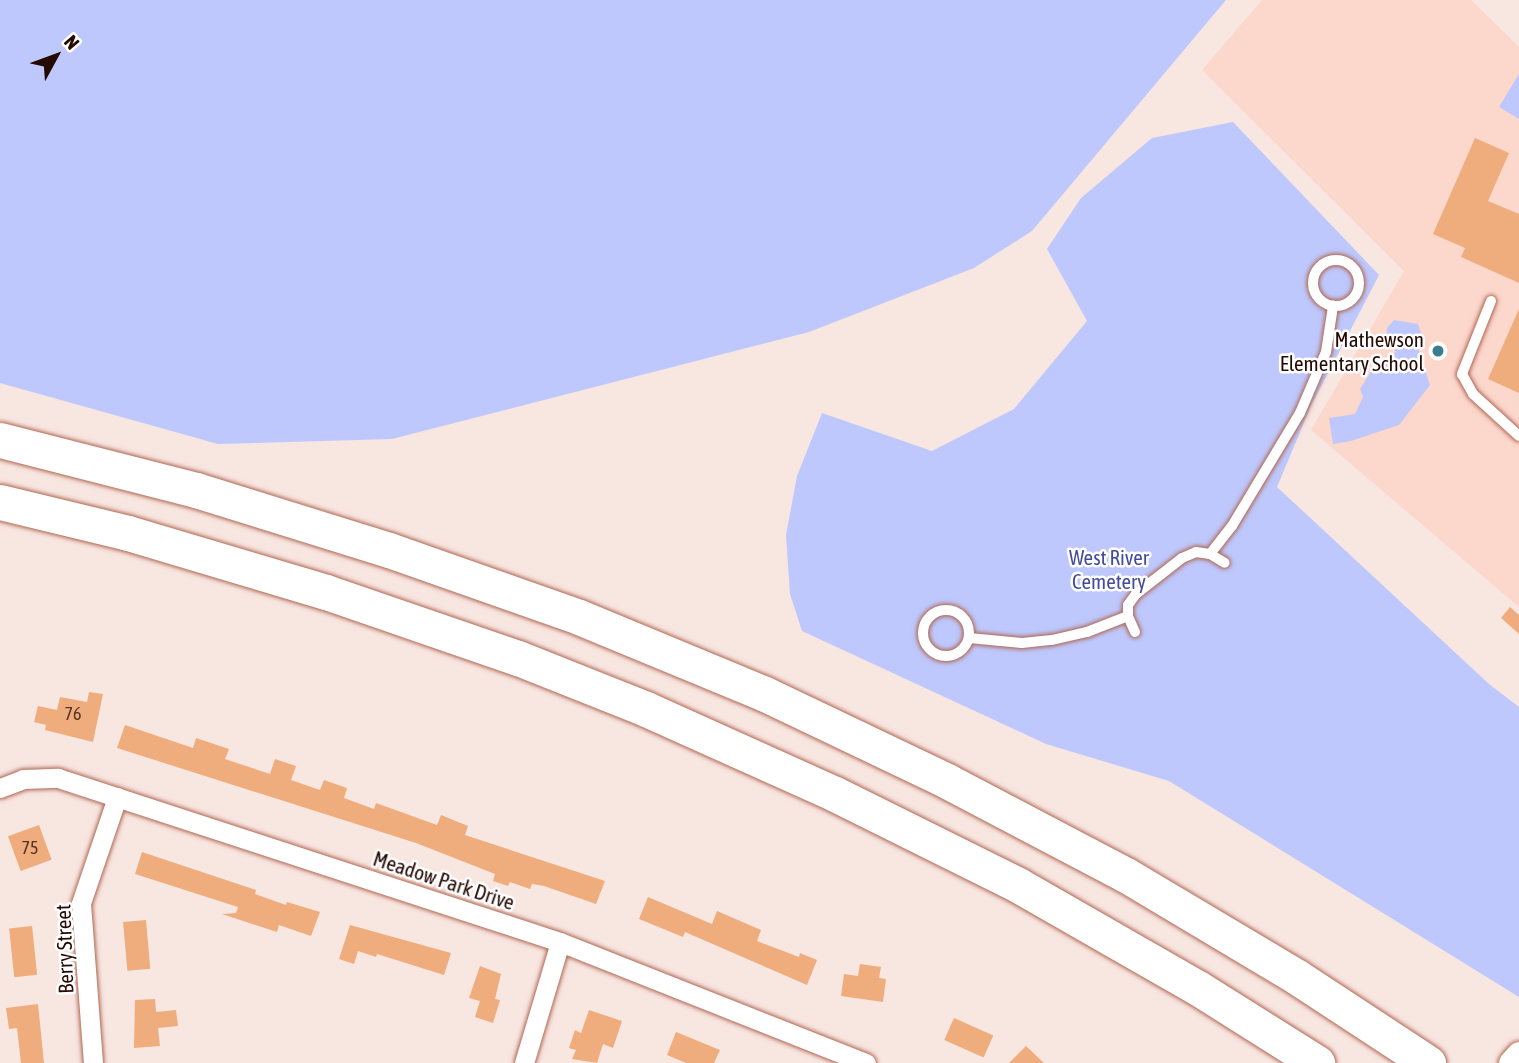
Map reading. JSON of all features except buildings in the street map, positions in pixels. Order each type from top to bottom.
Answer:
[{"type":"highway","points":[[0,440],[196,490],[351,537],[579,617],[753,689],[947,780],[1126,875],[1297,977],[1428,1063]]},
{"type":"highway","points":[[0,502],[180,548],[379,609],[518,658],[657,714],[835,794],[1018,886],[1198,988],[1317,1063]]},
{"type":"street","name":"Meadow Park Drive","points":[[0,788],[23,779],[58,778],[560,942],[866,1063]]},
{"type":"street","name":"Berry Street","points":[[93,1063],[81,903],[117,797]]},
{"type":"street","points":[[524,1063],[560,942]]},
{"type":"street","points":[[1511,1063],[1519,1054]]},
{"type":"lane","points":[[1335,259],[1354,269],[1359,283],[1348,303],[1333,306],[1319,299],[1312,285],[1316,271],[1335,259]]},
{"type":"lane","points":[[1491,301],[1462,374],[1473,394],[1519,436]]},
{"type":"lane","points":[[1210,554],[1232,526],[1300,413],[1326,352],[1333,306]]},
{"type":"lane","points":[[1135,632],[1128,617],[1128,605],[1136,594],[1182,558],[1196,552],[1210,554],[1225,563]]},
{"type":"lane","points":[[940,611],[956,612],[967,623],[969,638],[961,652],[939,655],[924,640],[925,626],[940,611]]},
{"type":"lane","points":[[969,638],[1021,643],[1052,640],[1087,632],[1128,617]]},
{"type":"shaded area","name":"Mathewson Elementary School","points":[[1262,0],[1471,0],[1519,47],[1519,607],[1311,430],[1404,271],[1202,70]]},
{"type":"green space","points":[[0,0],[1226,0],[1032,231],[974,268],[809,332],[392,439],[218,444],[0,383]]},
{"type":"green space","points":[[1519,74],[1519,119],[1499,107]]},
{"type":"green space","name":"West River Cemetery","points":[[1233,122],[1379,275],[1311,406],[1277,487],[1489,684],[1519,707],[1519,997],[1169,781],[1046,744],[802,631],[790,594],[786,535],[797,476],[822,413],[932,451],[1014,409],[1087,321],[1047,249],[1081,198],[1152,138]]},
{"type":"green space","points":[[1394,320],[1418,324],[1421,333],[1418,348],[1430,385],[1399,425],[1333,444],[1329,418],[1355,414],[1363,397],[1360,389],[1372,370],[1396,352],[1386,338],[1387,328]]},
{"type":"place","name":"Mathewson Elementary School","points":[[1438,351]]}]
